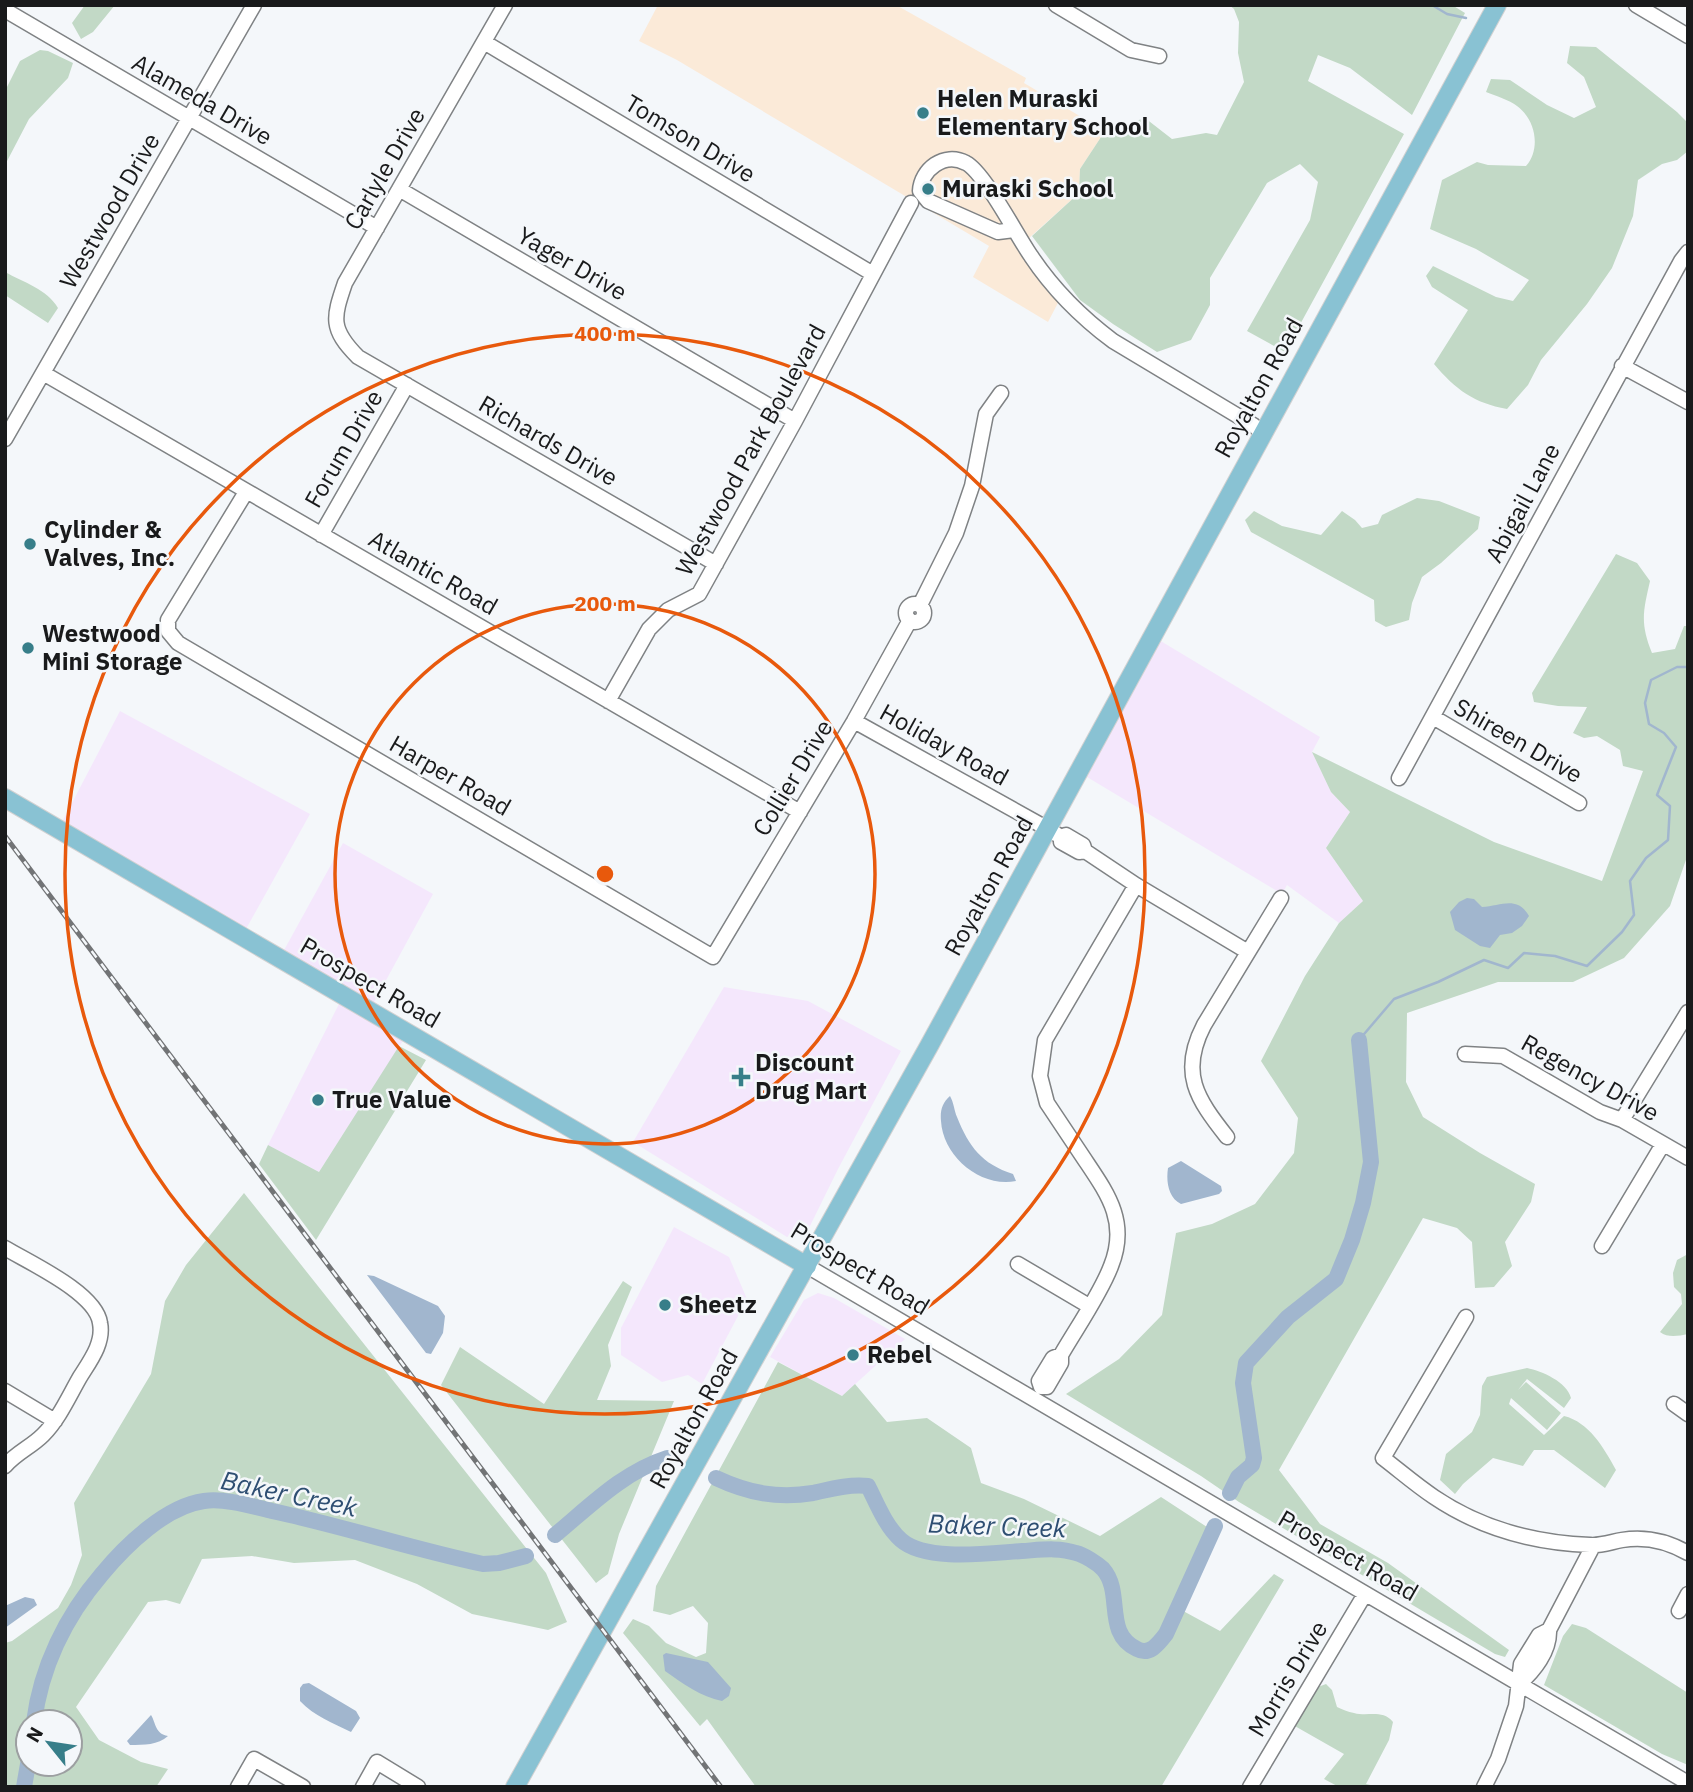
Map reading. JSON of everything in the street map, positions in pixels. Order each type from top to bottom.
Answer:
[{"type":"main road","name":"Royalton Road","points":[[515,1787],[1054,833],[1262,433],[1497,5]]},
{"type":"main road","name":"Prospect Road","points":[[5,798],[807,1266]]},
{"type":"street","name":"Westwood Drive","points":[[5,439],[254,5]]},
{"type":"street","name":"Carlyle Drive","points":[[358,357],[342,340],[335,314],[345,283],[505,5]]},
{"type":"street","points":[[1056,5],[1131,50],[1159,56]]},
{"type":"street","points":[[1636,5],[1688,36]]},
{"type":"street","name":"Alameda Drive","points":[[5,10],[377,228]]},
{"type":"street","name":"Tomson Drive","points":[[484,42],[873,274]]},
{"type":"street","points":[[1014,230],[998,232],[928,201],[920,191],[921,180],[929,168],[942,162],[955,160],[966,163],[975,170],[1044,275],[1094,327],[1262,433]]},
{"type":"street","name":"Yager Drive","points":[[399,189],[795,421]]},
{"type":"street","name":"Westwood Park Boulevard","points":[[608,701],[649,629],[668,610],[699,594],[911,203]]},
{"type":"street","points":[[984,226],[999,206]]},
{"type":"street","name":"Abigail Lane","points":[[1399,778],[1622,366],[1688,252]]},
{"type":"street","name":"Richards Drive","points":[[358,357],[716,564]]},
{"type":"street","points":[[1622,366],[1688,402]]},
{"type":"street","name":"Atlantic Road","points":[[43,373],[800,811]]},
{"type":"street","name":"Forum Drive","points":[[321,535],[407,386]]},
{"type":"street","name":"Collier Drive","points":[[713,957],[854,721],[910,620],[906,615],[908,608],[913,604],[920,605],[956,533],[972,486],[986,414],[1001,393]]},
{"type":"street","name":"Harper Road","points":[[247,492],[168,620],[168,631],[178,643],[713,957]]},
{"type":"street","name":"Shireen Drive","points":[[1433,717],[1579,803]]},
{"type":"street","name":"Holiday Road","points":[[854,721],[1054,833],[1062,842],[1079,852],[1085,851],[1248,952]]},
{"type":"street","points":[[1037,1394],[1039,1381],[1053,1358],[1060,1355],[1112,1265],[1118,1238],[1116,1219],[1107,1192],[1047,1103],[1042,1089],[1040,1063],[1050,1029],[1136,885]]},
{"type":"street","points":[[1227,1137],[1198,1096],[1193,1057],[1204,1025],[1281,898]]},
{"type":"street","points":[[1622,1120],[1688,1012]]},
{"type":"street","name":"Regency Drive","points":[[1465,1054],[1503,1056],[1600,1112],[1622,1120],[1688,1158]]},
{"type":"street","points":[[1602,1247],[1663,1144]]},
{"type":"street","points":[[5,1248],[81,1294],[94,1307],[101,1324],[97,1348],[55,1421],[41,1437],[5,1466]]},
{"type":"street","points":[[1018,1264],[1089,1306]]},
{"type":"street","name":"Prospect Road","points":[[807,1266],[1037,1394],[1365,1594],[1688,1783]]},
{"type":"street","points":[[1465,1317],[1383,1458],[1433,1496],[1488,1526],[1523,1537],[1593,1546],[1645,1538],[1671,1544],[1688,1553]]},
{"type":"street","points":[[5,1391],[55,1421]]},
{"type":"street","points":[[1674,1404],[1688,1414]]},
{"type":"street","points":[[1483,1787],[1498,1759],[1516,1706],[1519,1684],[1531,1674],[1549,1642],[1549,1630],[1593,1546]]},
{"type":"street","name":"Morris Drive","points":[[1250,1787],[1365,1594]]},
{"type":"street","points":[[1679,1611],[1688,1594]]},
{"type":"street","points":[[238,1787],[254,1759],[303,1787]]},
{"type":"street","points":[[363,1787],[377,1762],[418,1787]]},
{"type":"shaded area","points":[[658,5],[896,5],[1026,78],[1024,83],[1105,131],[1080,169],[1079,193],[1019,247],[1060,299],[1048,322],[973,277],[989,246],[677,60],[639,41]]},
{"type":"shaded area","points":[[1159,640],[1320,737],[1312,752],[1331,792],[1350,812],[1326,848],[1363,901],[1339,923],[1287,885],[1282,894],[1087,777]]},
{"type":"shaded area","points":[[120,711],[310,814],[246,929],[60,826]]},
{"type":"shaded area","points":[[343,843],[433,894],[372,1006],[283,952]]},
{"type":"shaded area","points":[[724,987],[808,1001],[901,1051],[809,1228],[787,1237],[633,1142]]},
{"type":"shaded area","points":[[340,1002],[404,1039],[319,1172],[268,1145]]},
{"type":"shaded area","points":[[674,1227],[729,1257],[747,1299],[702,1384],[688,1375],[662,1382],[621,1355],[621,1328]]},
{"type":"shaded area","points":[[818,1293],[834,1298],[905,1339],[842,1396],[770,1357],[804,1300]]},
{"type":"green space","points":[[85,5],[115,5],[93,32],[81,39],[72,23]]},
{"type":"green space","points":[[1229,5],[1452,5],[1465,13],[1412,115],[1350,68],[1318,55],[1308,81],[1404,134],[1285,352],[1247,331],[1310,220],[1318,182],[1300,164],[1267,183],[1210,278],[1210,305],[1191,340],[1157,352],[1080,300],[1032,236],[1079,193],[1080,169],[1105,131],[1145,118],[1172,139],[1206,133],[1217,135],[1244,82],[1238,53],[1239,22],[1234,9]]},
{"type":"green space","points":[[1570,46],[1596,47],[1677,112],[1688,123],[1688,151],[1677,160],[1662,164],[1638,180],[1633,216],[1612,268],[1587,304],[1541,360],[1528,385],[1507,409],[1466,394],[1434,364],[1468,310],[1432,287],[1426,276],[1433,266],[1496,297],[1513,301],[1529,280],[1476,249],[1430,229],[1442,180],[1477,162],[1526,166],[1531,159],[1535,143],[1529,119],[1514,104],[1486,92],[1491,79],[1510,80],[1547,105],[1574,118],[1596,107],[1584,77],[1567,63]]},
{"type":"green space","points":[[40,50],[73,63],[68,78],[29,119],[5,165],[5,91],[20,61]]},
{"type":"green space","points":[[5,272],[41,291],[53,301],[58,308],[48,323],[5,295]]},
{"type":"green space","points":[[1417,498],[1439,501],[1480,517],[1478,529],[1422,577],[1409,620],[1386,627],[1375,621],[1374,600],[1251,532],[1245,520],[1254,511],[1282,526],[1321,535],[1342,511],[1362,528],[1378,524],[1382,515]]},
{"type":"green space","points":[[1616,554],[1637,563],[1650,581],[1644,617],[1652,653],[1675,649],[1684,626],[1688,626],[1688,854],[1670,906],[1624,958],[1573,982],[1498,982],[1407,1013],[1406,1082],[1423,1117],[1535,1184],[1531,1202],[1505,1242],[1512,1266],[1494,1287],[1475,1288],[1472,1242],[1457,1228],[1423,1218],[1279,1470],[1320,1524],[1388,1563],[1509,1650],[1505,1657],[1495,1654],[1239,1502],[1066,1394],[1119,1359],[1162,1315],[1176,1233],[1212,1224],[1255,1204],[1294,1153],[1298,1118],[1261,1061],[1305,976],[1339,923],[1363,901],[1326,848],[1350,812],[1331,792],[1312,752],[1494,842],[1602,881],[1643,771],[1623,766],[1620,750],[1597,736],[1584,738],[1573,733],[1587,707],[1534,702],[1532,693]]},
{"type":"green space","points":[[399,1046],[426,1060],[316,1240],[259,1164],[268,1145],[319,1172]]},
{"type":"green space","points":[[244,1193],[546,1573],[567,1622],[548,1630],[472,1614],[417,1584],[355,1560],[294,1563],[252,1556],[202,1559],[180,1604],[166,1600],[148,1602],[77,1708],[14,1708],[14,1778],[84,1778],[84,1718],[99,1740],[141,1762],[168,1769],[156,1787],[5,1787],[5,1643],[12,1641],[58,1608],[71,1585],[82,1555],[74,1503],[151,1374],[165,1301],[186,1265]]},
{"type":"green space","points":[[1688,1254],[1688,1334],[1666,1335],[1660,1332],[1682,1304],[1681,1294],[1674,1287],[1673,1273],[1677,1260]]},
{"type":"green space","points":[[623,1281],[632,1287],[608,1345],[611,1366],[597,1400],[674,1401],[619,1534],[608,1574],[596,1583],[441,1385],[460,1347],[544,1404]]},
{"type":"green space","points":[[778,1362],[842,1396],[855,1384],[887,1422],[927,1418],[971,1448],[981,1483],[1024,1499],[1100,1536],[1161,1497],[1207,1527],[1174,1606],[1220,1631],[1274,1574],[1284,1580],[1161,1787],[756,1787],[707,1719],[700,1726],[623,1633],[633,1619],[649,1626],[666,1643],[696,1657],[706,1653],[708,1623],[693,1606],[670,1615],[653,1611],[656,1586]]},
{"type":"green space","points":[[1527,1368],[1559,1382],[1571,1398],[1564,1408],[1527,1379],[1518,1390],[1526,1382],[1561,1413],[1547,1430],[1511,1398],[1509,1404],[1544,1435],[1564,1416],[1573,1419],[1588,1430],[1601,1445],[1616,1470],[1605,1488],[1554,1450],[1534,1450],[1523,1466],[1493,1458],[1455,1494],[1440,1480],[1446,1454],[1472,1432],[1480,1415],[1482,1386],[1487,1377]]},
{"type":"green space","points":[[1572,1624],[1586,1628],[1688,1693],[1688,1765],[1662,1754],[1544,1685],[1563,1636]]},
{"type":"green space","points":[[1326,1684],[1332,1690],[1337,1707],[1359,1714],[1384,1716],[1393,1722],[1389,1740],[1366,1784],[1380,1787],[1339,1787],[1324,1779],[1344,1754],[1293,1725],[1318,1687]]},
{"type":"water","points":[[1467,898],[1474,899],[1482,907],[1514,904],[1529,916],[1522,926],[1512,933],[1500,935],[1490,948],[1480,946],[1455,930],[1450,912]]},
{"type":"water","points":[[950,1096],[972,1146],[993,1165],[1013,1174],[1016,1181],[989,1180],[966,1167],[956,1157],[943,1134],[941,1121],[942,1107]]},
{"type":"water","points":[[1181,1161],[1221,1186],[1222,1191],[1181,1204],[1173,1198],[1167,1173],[1168,1168]]},
{"type":"water","points":[[367,1275],[438,1306],[445,1316],[443,1333],[431,1354],[426,1353]]},
{"type":"water","points":[[25,1597],[34,1599],[37,1605],[5,1628],[5,1606]]},
{"type":"water","points":[[666,1653],[708,1662],[731,1688],[729,1696],[722,1701],[714,1699],[678,1680],[665,1671],[663,1655]]},
{"type":"water","points":[[309,1683],[356,1711],[360,1718],[351,1732],[318,1715],[300,1701],[300,1688]]},
{"type":"water","points":[[151,1715],[158,1731],[168,1736],[155,1743],[130,1745],[127,1741]]},
{"type":"waterway","points":[[1432,5],[1447,14],[1466,18]]},
{"type":"waterway","points":[[1359,1040],[1394,999],[1484,960],[1508,968],[1524,953],[1555,956],[1587,966],[1622,932],[1634,915],[1630,881],[1646,858],[1668,840],[1670,806],[1657,795],[1676,747],[1664,733],[1649,724],[1645,703],[1651,680],[1677,667],[1688,667]]},
{"type":"waterway","name":"Baker Creek","points":[[1230,1493],[1238,1477],[1252,1465],[1254,1458],[1243,1383],[1246,1363],[1288,1317],[1336,1279],[1363,1203],[1371,1162],[1359,1040]]},
{"type":"waterway","name":"Baker Creek","points":[[555,1535],[621,1481],[667,1458]]},
{"type":"waterway","name":"Baker Creek","points":[[716,1478],[740,1488],[775,1495],[800,1495],[847,1486],[868,1486],[882,1515],[896,1535],[912,1547],[926,1551],[976,1554],[1056,1549],[1079,1554],[1103,1569],[1112,1589],[1120,1633],[1127,1642],[1142,1651],[1154,1648],[1166,1634],[1215,1526]]},
{"type":"waterway","name":"Baker Creek","points":[[36,1708],[57,1643],[89,1590],[134,1540],[161,1519],[190,1504],[212,1500],[238,1503],[483,1564],[526,1556]]},
{"type":"waterway","name":"Baker Creek","points":[[24,1787],[26,1778]]},
{"type":"railway","points":[[5,836],[721,1787]]},
{"type":"place","name":"Helen Muraski Elementary School","points":[[923,113]]},
{"type":"place","name":"Muraski School","points":[[928,189]]},
{"type":"place","name":"Cylinder & Valves, Inc.","points":[[30,544]]},
{"type":"place","name":"Westwood Mini Storage","points":[[28,648]]},
{"type":"place","name":"Discount Drug Mart","points":[[741,1077]]},
{"type":"place","name":"True Value","points":[[318,1100]]},
{"type":"place","name":"Sheetz","points":[[665,1305]]},
{"type":"place","name":"Rebel","points":[[853,1355]]}]
